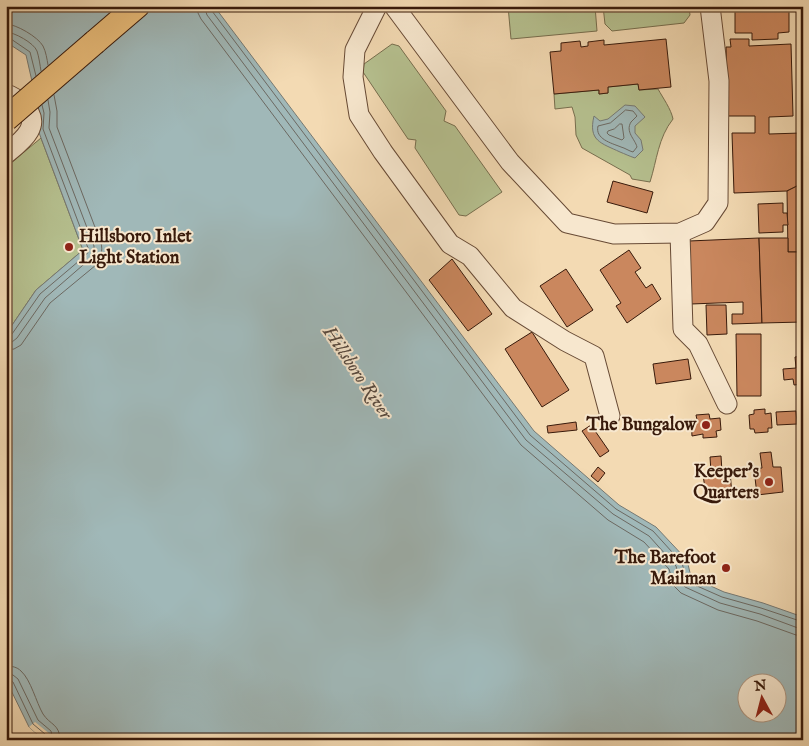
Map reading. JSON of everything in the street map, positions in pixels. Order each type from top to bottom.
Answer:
[{"type":"main road","points":[[6,119],[137,6]]},
{"type":"street","points":[[377,6],[355,50],[353,78],[359,115],[383,152],[450,244],[470,256],[513,308],[565,341],[594,356],[610,416]]},
{"type":"street","points":[[394,6],[510,162],[567,223],[614,234],[680,233],[705,222],[718,204],[719,81],[710,6]]},
{"type":"street","points":[[6,94],[12,96],[27,108],[32,124],[30,131],[6,154]]},
{"type":"street","points":[[680,233],[683,329],[698,344],[727,404]]},
{"type":"green space","points":[[508,6],[595,6],[597,31],[511,39]]},
{"type":"green space","points":[[603,6],[689,6],[690,15],[684,23],[612,31],[605,24]]},
{"type":"green space","points":[[392,44],[399,46],[446,111],[444,121],[455,126],[502,192],[466,216],[459,215],[415,148],[416,140],[408,139],[363,72],[364,64]]},
{"type":"green space","points":[[638,84],[639,90],[658,89],[669,107],[673,119],[661,141],[650,182],[632,179],[630,175],[582,148],[576,135],[575,117],[572,107],[555,109],[554,94],[599,90],[599,94],[608,93],[608,87]]},
{"type":"green space","points":[[41,138],[83,250],[36,290],[6,334],[6,167]]},
{"type":"water","name":"Hillsboro River","points":[[6,6],[214,6],[534,431],[619,505],[656,527],[687,560],[691,577],[724,592],[803,617],[803,740],[44,740],[29,727],[6,680],[6,334],[36,290],[83,250],[38,130],[39,112],[26,55],[6,42]]},
{"type":"water","points":[[625,105],[635,106],[645,117],[635,126],[635,133],[641,140],[643,150],[635,158],[602,143],[593,131],[594,116],[600,121],[608,119]]},
{"type":"pier","points":[[35,722],[56,740],[44,740],[29,727]]},
{"type":"building","points":[[735,6],[789,6],[789,32],[778,33],[778,39],[752,40],[752,33],[735,33]]},
{"type":"building","points":[[666,39],[671,87],[639,90],[638,84],[608,87],[608,93],[599,94],[599,90],[554,94],[550,52],[561,51],[561,43],[580,41],[581,47],[588,46],[588,42],[604,40],[604,45]]},
{"type":"building","points":[[730,39],[749,39],[749,46],[791,44],[793,116],[769,117],[769,134],[801,133],[803,183],[787,191],[734,193],[732,133],[755,133],[755,116],[728,116],[726,47],[731,47]]},
{"type":"building","points":[[613,181],[653,192],[647,213],[607,202]]},
{"type":"building","points":[[803,183],[803,252],[788,252],[787,191]]},
{"type":"building","points":[[783,203],[783,213],[787,213],[788,225],[783,225],[783,232],[759,233],[758,204]]},
{"type":"building","points":[[759,238],[762,323],[732,324],[732,314],[743,314],[743,302],[691,304],[689,241]]},
{"type":"building","points":[[759,238],[788,238],[788,252],[803,252],[803,322],[762,323]]},
{"type":"building","points":[[629,250],[641,268],[635,272],[646,288],[652,284],[661,299],[627,323],[616,306],[621,303],[600,270]]},
{"type":"building","points":[[452,259],[492,314],[468,331],[429,280]]},
{"type":"building","points":[[566,269],[593,310],[567,327],[540,286]]},
{"type":"building","points":[[706,305],[726,305],[727,334],[707,335]]},
{"type":"building","points":[[532,332],[569,390],[542,407],[505,349]]},
{"type":"building","points":[[736,334],[761,334],[761,396],[737,396]]},
{"type":"building","points":[[803,356],[803,384],[794,385],[793,379],[784,380],[783,369],[796,368],[795,357]]},
{"type":"building","points":[[688,359],[691,379],[656,384],[653,364]]},
{"type":"building","points":[[765,409],[765,414],[771,413],[772,428],[768,428],[768,432],[755,433],[754,429],[750,429],[749,415],[754,414],[754,410]]},
{"type":"building","points":[[796,411],[797,424],[777,425],[776,412]]},
{"type":"building","name":"The Bungalow","points":[[709,414],[710,419],[720,418],[721,430],[716,431],[717,437],[703,438],[703,434],[692,436],[691,420],[697,420],[696,415]]},
{"type":"building","points":[[576,422],[577,430],[548,433],[547,426]]},
{"type":"building","points":[[591,425],[609,451],[600,457],[582,431]]},
{"type":"building","name":"Keeper's Quarters","points":[[771,452],[773,467],[781,467],[783,492],[757,495],[754,469],[762,468],[760,453]]},
{"type":"building","points":[[721,456],[722,472],[730,471],[732,496],[706,499],[703,473],[711,472],[710,457]]},
{"type":"building","points":[[598,467],[605,473],[598,482],[591,476]]},
{"type":"place","name":"Hillsboro Inlet Light Station","points":[[69,247]]},
{"type":"place","name":"The Bungalow","points":[[706,425]]},
{"type":"place","name":"Keeper's Quarters","points":[[769,482]]},
{"type":"place","name":"The Barefoot Mailman","points":[[726,568]]}]
